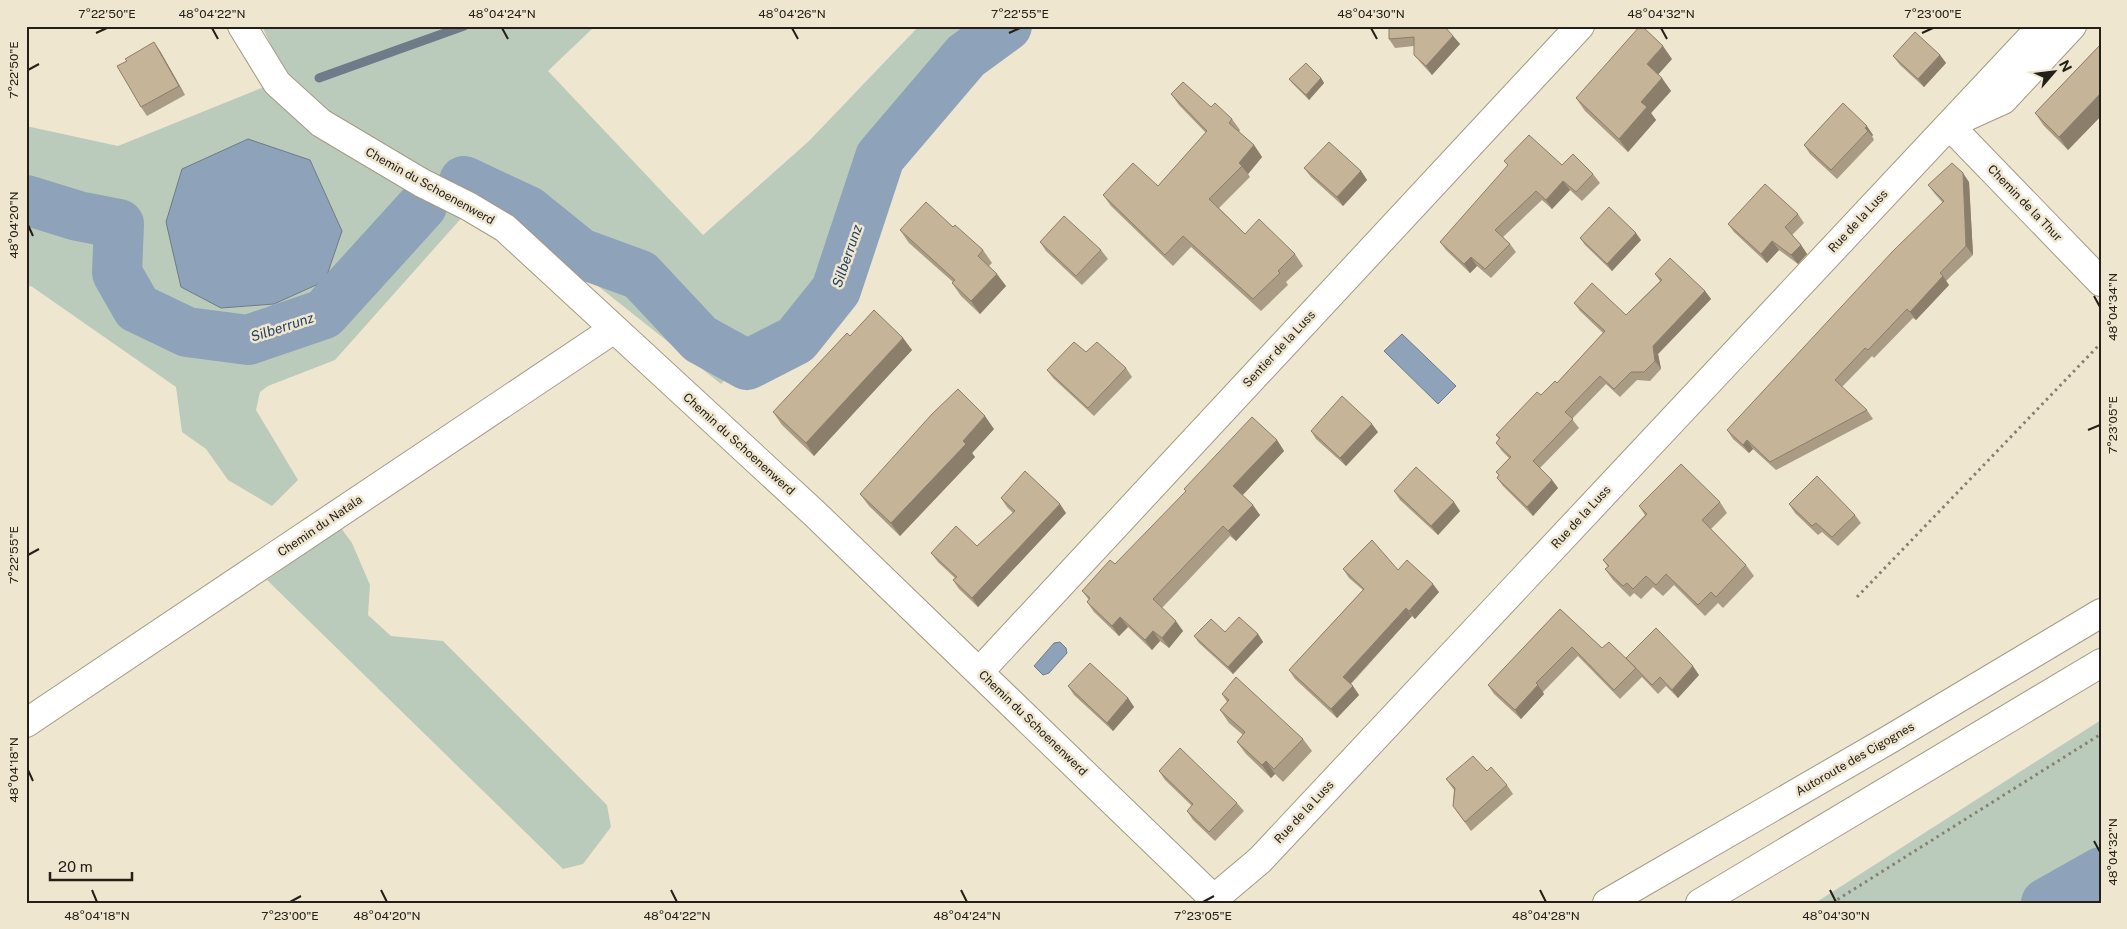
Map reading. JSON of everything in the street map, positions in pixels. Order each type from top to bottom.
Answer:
[{"type":"main road","name":"Chemin du Schoenenwerd","points":[[242,26],[277,83],[321,123],[422,183],[468,206],[505,228],[814,513],[979,672],[1211,901]]},
{"type":"main road","name":"Sentier de la Luss","points":[[979,672],[1580,26]]},
{"type":"main road","name":"Rue de la Luss","points":[[1211,901],[1260,860],[2042,26]]},
{"type":"main road","name":"Rue de la Luss","points":[[1949,125],[2003,100],[2072,26]]},
{"type":"main road","name":"Chemin de la Thur","points":[[1949,125],[2101,282]]},
{"type":"main road","name":"Chemin du Natala","points":[[26,723],[614,329]]},
{"type":"main road","name":"Autoroute des Cigognes","points":[[1607,903],[1865,754],[2101,613]]},
{"type":"main road","points":[[1700,903],[2101,663]]},
{"type":"path","points":[[1857,597],[2101,343]]},
{"type":"path","points":[[1832,903],[2101,734]]},
{"type":"green space","points":[[262,26],[595,26],[548,71],[703,235],[809,141],[919,26],[1027,26],[897,108],[853,250],[721,384],[569,263],[473,205],[335,360],[268,386],[260,392],[256,410],[298,480],[272,506],[228,480],[206,449],[182,432],[176,387],[31,286],[26,287],[26,126],[118,146],[286,78]]},
{"type":"green space","points":[[341,528],[352,543],[370,585],[368,615],[391,636],[443,641],[607,805],[611,827],[583,864],[563,869],[267,580]]},
{"type":"green space","points":[[2101,720],[2101,903],[1815,903]]},
{"type":"water","points":[[248,139],[310,160],[342,231],[325,281],[274,304],[221,308],[181,287],[166,222],[182,169]]},
{"type":"water","points":[[1402,334],[1456,386],[1438,404],[1384,351]]},
{"type":"water","points":[[1060,642],[1066,648],[1067,653],[1049,673],[1043,675],[1034,666],[1054,643]]},
{"type":"building","points":[[1389,26],[1444,26],[1453,36],[1426,66],[1414,55],[1414,37],[1389,39]]},
{"type":"building","points":[[1640,26],[1663,46],[1647,64],[1662,78],[1641,102],[1647,107],[1619,139],[1576,98]]},
{"type":"building","points":[[1915,32],[1940,55],[1918,79],[1893,56]]},
{"type":"building","points":[[154,42],[179,86],[141,107],[117,66],[127,61],[125,59]]},
{"type":"building","points":[[2101,44],[2101,93],[2059,137],[2035,113]]},
{"type":"building","points":[[1306,63],[1321,78],[1306,95],[1289,79]]},
{"type":"building","points":[[1183,82],[1211,107],[1215,103],[1232,119],[1229,123],[1254,145],[1239,163],[1242,166],[1209,199],[1245,234],[1259,219],[1295,254],[1278,271],[1280,273],[1253,299],[1183,236],[1165,255],[1103,195],[1133,163],[1158,186],[1207,131],[1171,94]]},
{"type":"building","points":[[1843,103],[1867,126],[1865,128],[1868,131],[1831,170],[1804,145]]},
{"type":"building","points":[[1529,135],[1562,165],[1573,154],[1593,174],[1576,192],[1563,181],[1546,200],[1536,191],[1495,230],[1510,244],[1485,269],[1471,257],[1464,264],[1440,242],[1508,165],[1504,161]]},
{"type":"building","points":[[1329,142],[1361,171],[1337,197],[1304,168]]},
{"type":"building","points":[[1952,163],[1963,173],[1966,246],[1940,273],[1943,276],[1910,312],[1907,309],[1868,350],[1865,348],[1835,380],[1867,410],[1770,462],[1747,440],[1743,445],[1727,430],[1893,251],[1944,201],[1928,185]]},
{"type":"building","points":[[1765,184],[1798,214],[1785,227],[1801,245],[1791,255],[1772,241],[1761,254],[1728,224]]},
{"type":"building","points":[[926,202],[953,227],[955,225],[983,250],[978,256],[997,274],[971,301],[952,283],[955,280],[900,230]]},
{"type":"building","points":[[1609,207],[1636,233],[1607,264],[1580,238]]},
{"type":"building","points":[[1064,216],[1101,250],[1076,276],[1040,242]]},
{"type":"building","points":[[1670,258],[1705,291],[1653,346],[1655,361],[1644,372],[1631,372],[1614,389],[1600,376],[1565,412],[1573,419],[1533,461],[1552,480],[1527,507],[1497,478],[1499,475],[1496,472],[1511,457],[1496,443],[1500,438],[1496,435],[1537,392],[1541,395],[1555,381],[1557,383],[1605,331],[1574,303],[1592,283],[1626,315],[1662,280],[1655,274]]},
{"type":"building","points":[[874,310],[903,338],[806,443],[773,412],[847,333],[850,336]]},
{"type":"building","points":[[1074,342],[1086,352],[1097,342],[1126,368],[1088,408],[1047,370]]},
{"type":"building","points":[[958,389],[985,416],[963,441],[966,444],[891,523],[860,494],[932,414]]},
{"type":"building","points":[[1342,396],[1372,424],[1340,458],[1311,431]]},
{"type":"building","points":[[1252,417],[1277,440],[1233,486],[1253,505],[1228,531],[1223,526],[1153,599],[1176,621],[1162,638],[1153,631],[1145,640],[1120,617],[1112,626],[1087,602],[1090,598],[1082,591],[1110,560],[1115,564],[1186,491],[1184,489]]},
{"type":"building","points":[[1681,464],[1720,502],[1702,520],[1746,565],[1716,597],[1711,592],[1698,605],[1666,574],[1656,585],[1646,576],[1633,589],[1627,583],[1623,586],[1605,569],[1609,566],[1603,560],[1647,514],[1639,506]]},
{"type":"building","points":[[1416,467],[1454,502],[1431,526],[1394,491]]},
{"type":"building","points":[[1025,471],[1060,504],[972,598],[953,580],[957,577],[931,553],[956,526],[977,546],[1015,511],[1001,498]]},
{"type":"building","points":[[1817,476],[1855,515],[1832,537],[1816,523],[1812,526],[1789,504]]},
{"type":"building","points":[[1372,540],[1398,570],[1407,560],[1433,584],[1409,611],[1406,608],[1343,677],[1353,686],[1331,709],[1289,670],[1364,589],[1343,569]]},
{"type":"building","points":[[1560,609],[1602,648],[1609,642],[1636,668],[1614,690],[1572,647],[1536,683],[1538,685],[1515,710],[1488,685]]},
{"type":"building","points":[[1239,617],[1258,634],[1228,667],[1194,636],[1211,619],[1225,632]]},
{"type":"building","points":[[1656,628],[1693,666],[1672,690],[1660,677],[1652,685],[1626,658]]},
{"type":"building","points":[[1090,663],[1128,698],[1107,723],[1068,686]]},
{"type":"building","points":[[1236,677],[1303,739],[1274,769],[1266,761],[1262,765],[1237,742],[1245,732],[1220,710],[1229,700],[1222,694]]},
{"type":"building","points":[[1180,748],[1237,803],[1209,832],[1187,811],[1193,804],[1159,771]]},
{"type":"building","points":[[1473,756],[1487,771],[1491,767],[1507,785],[1465,822],[1453,806],[1455,788],[1446,779]]},
{"type":"waterway","points":[[319,78],[464,26]]},
{"type":"waterway","name":"Silberrunz","points":[[464,181],[528,211],[580,253],[640,275],[700,339],[747,365],[796,340],[836,290],[880,157],[966,56],[1007,26]]},
{"type":"waterway","name":"Silberrunz","points":[[26,200],[78,216],[119,224],[117,273],[137,308],[187,332],[248,340],[324,314],[422,206]]},
{"type":"waterway","points":[[2046,903],[2101,872]]}]
